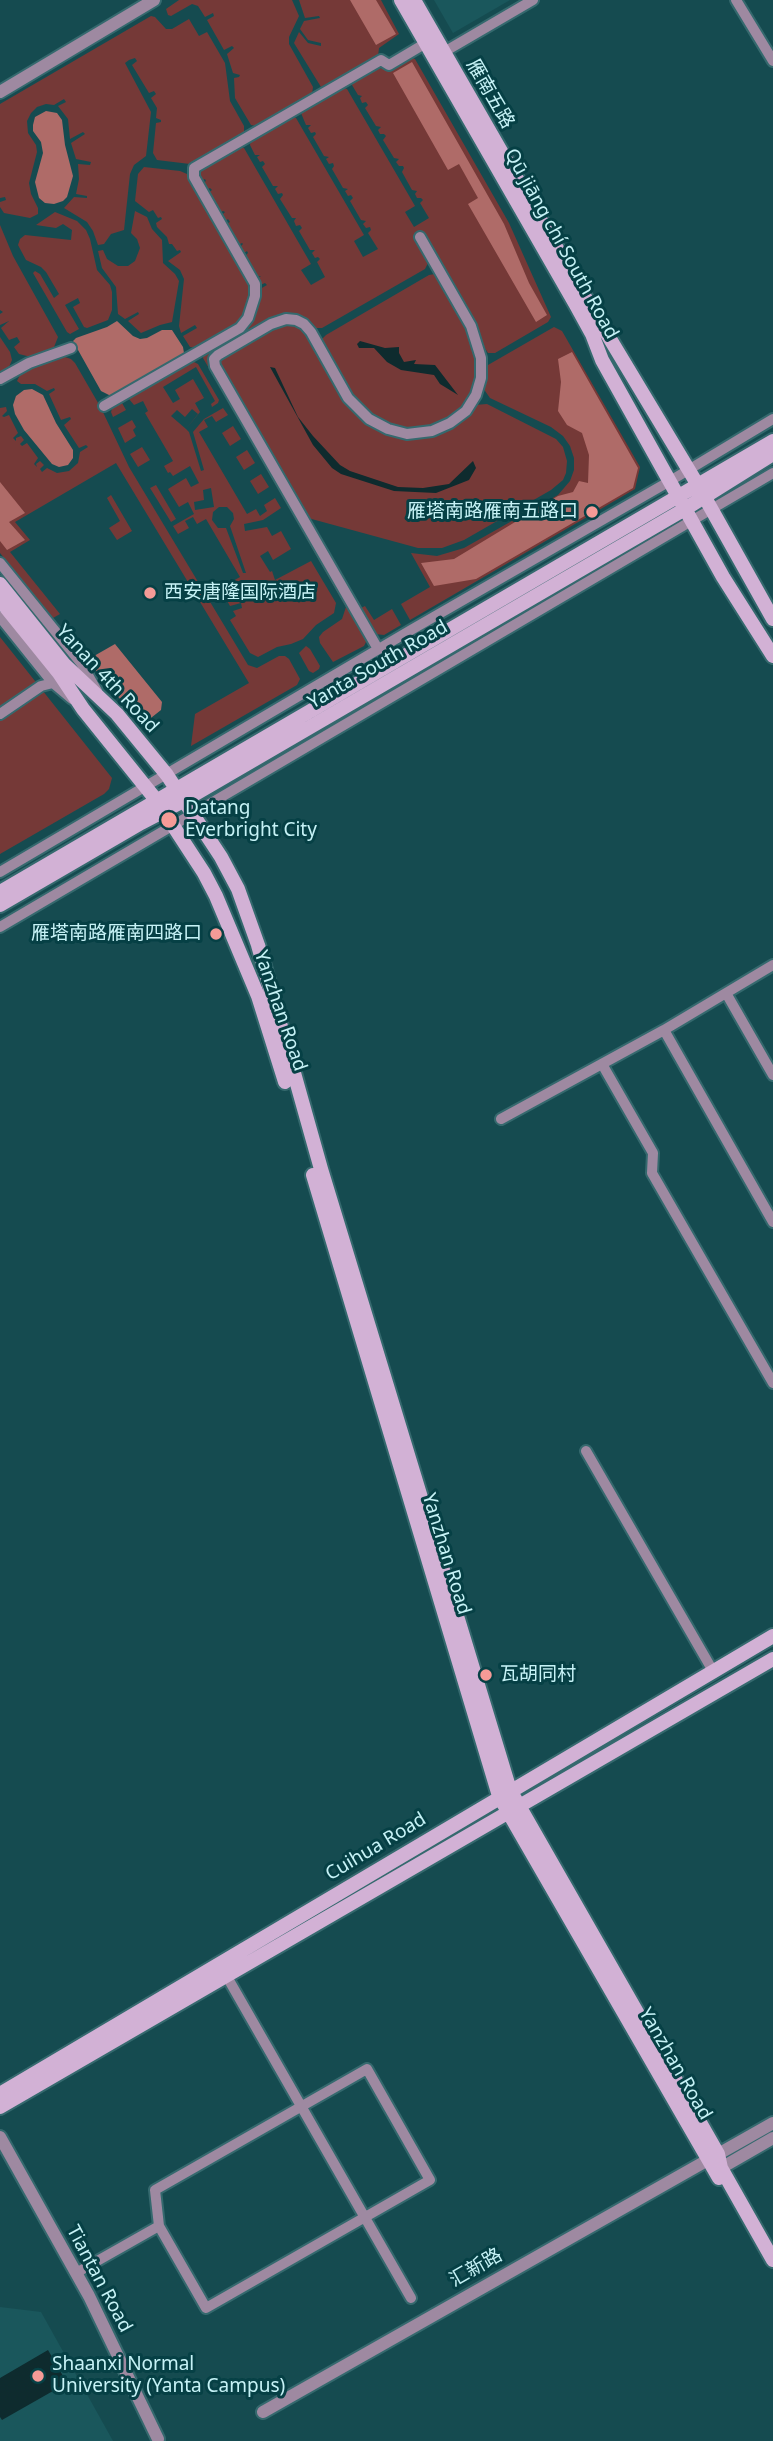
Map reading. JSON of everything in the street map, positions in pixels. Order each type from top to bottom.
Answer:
[{"type":"main road","name":"Qū jiāng chí South Road","points":[[401,0],[592,334],[602,360],[685,509],[773,656]]},
{"type":"main road","name":"雁南五路","points":[[415,0],[586,299],[689,469],[773,619]]},
{"type":"main road","name":"Yanta South Road","points":[[0,892],[182,795],[427,652],[685,509],[701,491],[773,441]]},
{"type":"main road","name":"Yanta South Road","points":[[701,491],[773,454]]},
{"type":"main road","name":"Yanan 4th Road","points":[[0,584],[64,664],[100,696],[182,795]]},
{"type":"main road","name":"Yanan 4th Road","points":[[0,600],[160,805]]},
{"type":"main road","name":"Yanzhan Road","points":[[182,795],[237,889],[258,945],[321,1169],[505,1793]]},
{"type":"main road","name":"Yanta South Road","points":[[0,905],[160,805]]},
{"type":"main road","name":"Yanzhan Road","points":[[160,805],[216,896],[272,1036],[505,1793],[773,2260]]},
{"type":"main road","name":"Cuihua Road","points":[[0,2094],[773,1636]]},
{"type":"main road","name":"Cuihua Road","points":[[0,2107],[773,1659]]},
{"type":"main road","name":"Yanzhan Road","points":[[715,2160],[773,2274]]},
{"type":"street","points":[[0,92],[154,0]]},
{"type":"street","points":[[444,52],[533,0]]},
{"type":"street","points":[[736,0],[773,61]]},
{"type":"street","points":[[104,406],[240,328],[248,318],[255,296],[255,284],[194,177],[194,168],[381,60],[389,65],[426,43]]},
{"type":"street","points":[[378,649],[215,366],[214,359],[268,326],[286,319],[296,320],[309,328],[348,398],[369,419],[383,428],[407,434],[426,433],[450,423],[466,411],[476,395],[481,378],[481,358],[471,326],[420,237]]},
{"type":"street","points":[[0,379],[29,363],[71,348]]},
{"type":"street","points":[[0,872],[773,419]]},
{"type":"street","points":[[0,927],[439,670],[685,509],[711,510],[773,473]]},
{"type":"street","points":[[0,562],[81,663],[100,696]]},
{"type":"street","points":[[0,617],[53,683],[83,709]]},
{"type":"street","points":[[413,629],[439,670]]},
{"type":"street","points":[[0,714],[40,686],[53,683]]},
{"type":"street","points":[[501,1119],[664,1030],[773,965]]},
{"type":"street","points":[[726,993],[773,1075]]},
{"type":"street","points":[[664,1030],[773,1222]]},
{"type":"street","points":[[602,1064],[653,1153],[652,1172],[773,1383]]},
{"type":"street","points":[[586,1451],[713,1671]]},
{"type":"street","points":[[226,1975],[411,2298]]},
{"type":"street","points":[[367,2069],[430,2180],[206,2308],[159,2226],[155,2190],[300,2107],[367,2069]]},
{"type":"street","points":[[715,2160],[773,2123]]},
{"type":"street","name":"Tiantan Road","points":[[0,2137],[76,2273],[159,2440]]},
{"type":"street","points":[[715,2160],[773,2137]]},
{"type":"street","name":"汇新路","points":[[263,2412],[715,2160]]},
{"type":"street","points":[[76,2273],[159,2226]]},
{"type":"shaded area","points":[[179,0],[292,0],[299,16],[289,37],[289,44],[313,87],[312,94],[256,126],[251,125],[235,98],[234,78],[240,75],[233,73],[227,54],[234,48],[232,46],[224,50],[207,20],[214,16],[213,13],[205,17],[198,6],[192,4],[171,16],[168,15],[166,9]]},
{"type":"shaded area","points":[[299,0],[381,0],[399,34],[379,48],[378,56],[321,87],[294,43],[299,32],[308,43],[321,46],[321,43],[308,40],[300,29],[304,21],[320,18],[305,18]]},
{"type":"shaded area","points":[[350,0],[376,0],[396,34],[376,45]]},
{"type":"shaded area","points":[[434,0],[510,0],[453,33]]},
{"type":"shaded area","points":[[151,16],[166,29],[172,29],[189,19],[199,36],[207,32],[225,63],[230,101],[244,126],[244,133],[190,164],[157,160],[153,153],[156,123],[161,120],[156,118],[157,108],[151,98],[156,94],[154,91],[149,93],[132,65],[137,61],[135,58],[129,60],[125,63],[151,112],[146,156],[134,165],[130,174],[124,230],[111,234],[104,244],[98,245],[87,222],[64,208],[74,197],[87,198],[76,194],[78,164],[90,165],[91,162],[76,159],[71,143],[85,134],[83,132],[70,139],[68,119],[58,106],[66,102],[64,99],[54,105],[37,107],[27,121],[28,133],[37,152],[29,183],[38,214],[30,218],[4,213],[0,207],[0,202],[6,200],[5,197],[0,198],[0,104]]},
{"type":"shaded area","points":[[410,57],[415,59],[509,223],[551,317],[548,322],[495,353],[488,353],[429,261],[425,269],[322,328],[314,328],[298,317],[212,355],[368,638],[364,646],[333,662],[319,637],[342,619],[346,607],[203,358],[204,353],[243,330],[260,289],[267,285],[260,285],[257,279],[261,276],[256,277],[245,256],[247,251],[243,254],[239,248],[243,244],[238,245],[226,224],[230,222],[228,219],[224,222],[221,216],[225,212],[219,213],[208,193],[212,190],[206,190],[202,184],[205,179],[201,181],[197,173],[240,147],[244,148],[311,264],[301,270],[311,285],[325,277],[317,262],[320,259],[315,258],[312,253],[315,250],[310,250],[299,231],[302,228],[300,225],[296,226],[296,218],[292,218],[280,199],[282,193],[278,194],[275,189],[278,186],[273,186],[262,167],[265,164],[257,157],[260,155],[255,155],[250,145],[251,140],[291,117],[296,118],[364,235],[354,241],[363,257],[378,249],[368,233],[370,227],[366,228],[363,224],[366,221],[361,220],[350,201],[353,198],[345,191],[348,189],[343,188],[332,169],[333,163],[329,164],[326,159],[329,157],[324,156],[313,137],[315,132],[311,133],[308,128],[311,125],[306,125],[301,113],[342,87],[347,89],[415,206],[405,212],[414,227],[429,218],[420,203],[423,200],[417,198],[417,191],[412,190],[402,172],[403,166],[396,162],[399,159],[394,158],[383,140],[386,136],[378,130],[381,127],[376,126],[365,108],[368,105],[366,102],[362,103],[362,96],[358,95],[352,85],[354,81],[377,68],[389,69]]},
{"type":"shaded area","points":[[412,62],[504,224],[529,283],[547,315],[536,322],[468,204],[478,198],[459,164],[448,170],[393,73]]},
{"type":"shaded area","points":[[46,111],[57,113],[62,120],[73,176],[67,197],[54,204],[45,203],[39,198],[35,182],[43,153],[33,125],[35,117]]},
{"type":"shaded area","points":[[144,167],[187,174],[251,285],[242,322],[196,348],[190,347],[183,336],[197,328],[195,325],[181,333],[179,326],[184,279],[180,270],[168,261],[181,252],[169,244],[167,237],[157,227],[156,223],[161,217],[158,218],[153,210],[149,212],[135,201],[138,174]]},
{"type":"shaded area","points":[[135,211],[147,217],[152,229],[162,240],[163,263],[179,281],[172,322],[141,333],[128,321],[139,314],[138,312],[125,319],[118,314],[116,287],[102,268],[98,251],[103,250],[107,259],[118,266],[128,266],[135,261],[140,248],[131,233]]},
{"type":"shaded area","points":[[55,212],[77,221],[86,230],[97,270],[110,285],[112,292],[112,310],[108,320],[87,328],[73,307],[80,303],[78,298],[65,305],[79,329],[70,334],[33,273],[35,271],[40,274],[54,298],[59,294],[46,272],[26,260],[18,245],[25,235],[71,240],[72,230],[63,224],[56,228],[36,225]]},
{"type":"shaded area","points":[[0,225],[13,256],[58,337],[54,347],[31,357],[19,354],[14,347],[20,342],[17,337],[9,340],[1,328],[9,321],[0,325],[0,314],[3,312],[0,310]]},
{"type":"shaded area","points":[[435,274],[465,322],[476,347],[478,375],[470,399],[456,416],[434,427],[405,430],[384,424],[355,402],[322,339],[429,275]]},
{"type":"shaded area","points":[[117,321],[140,339],[162,330],[172,330],[184,353],[111,396],[101,391],[73,341]]},
{"type":"shaded area","points":[[291,322],[303,328],[346,401],[410,437],[475,405],[487,404],[556,439],[563,447],[567,461],[563,480],[551,490],[464,540],[442,548],[418,548],[308,518],[218,364],[220,358],[266,331]]},
{"type":"shaded area","points":[[554,327],[562,331],[640,467],[635,489],[410,620],[401,604],[430,587],[411,553],[437,556],[464,548],[558,495],[570,481],[574,458],[563,436],[551,427],[490,398],[483,388],[488,365]]},
{"type":"shaded area","points":[[0,337],[12,360],[9,367],[0,374]]},
{"type":"shaded area","points":[[360,341],[385,348],[399,347],[404,362],[416,360],[414,364],[435,365],[458,395],[440,384],[434,375],[401,370],[387,362],[374,348],[359,348],[357,344]]},
{"type":"shaded area","points":[[572,352],[638,468],[633,488],[476,579],[434,586],[421,563],[454,559],[558,496],[573,492],[579,481],[588,483],[589,455],[582,433],[567,425],[558,411],[561,382],[558,359]]},
{"type":"shaded area","points":[[62,356],[75,363],[101,408],[129,467],[248,665],[257,668],[279,656],[285,656],[300,679],[297,685],[191,746],[195,714],[249,683],[116,463],[15,522],[30,540],[10,552],[60,614],[53,618],[0,553],[0,408],[6,407],[7,411],[2,416],[9,415],[18,433],[13,438],[16,441],[16,438],[21,436],[24,440],[20,444],[22,446],[27,443],[38,458],[34,464],[37,467],[36,464],[40,461],[44,465],[40,469],[42,472],[47,468],[57,473],[69,471],[78,463],[80,452],[88,447],[86,445],[79,448],[64,425],[70,417],[61,420],[49,394],[54,388],[47,391],[35,384],[21,384],[17,381],[21,373],[29,368]]},
{"type":"shaded area","points":[[192,361],[198,364],[219,400],[212,407],[211,404],[215,401],[196,367],[163,387],[173,403],[180,399],[175,390],[193,379],[204,398],[195,403],[200,412],[186,429],[201,471],[204,470],[193,432],[204,419],[223,408],[228,415],[216,422],[212,416],[204,420],[208,427],[199,432],[247,514],[256,509],[260,516],[267,511],[264,505],[275,498],[281,508],[263,520],[244,524],[245,531],[267,527],[272,536],[281,531],[291,549],[273,560],[268,551],[260,556],[270,572],[272,571],[275,580],[311,561],[336,603],[334,613],[316,625],[303,639],[277,647],[258,657],[250,653],[230,620],[236,616],[233,611],[242,608],[241,603],[230,606],[225,597],[218,601],[213,593],[223,587],[227,593],[234,589],[231,582],[240,577],[206,519],[197,524],[193,517],[185,521],[189,528],[178,534],[173,526],[194,514],[188,502],[179,507],[168,489],[186,478],[191,487],[199,483],[190,466],[173,476],[168,473],[164,466],[173,461],[145,413],[148,411],[143,401],[134,405],[129,399],[122,403],[126,410],[113,417],[113,406]],"holes":[[[192,409],[198,414],[186,429],[171,416],[177,410],[185,417]],[[211,488],[214,507],[195,510],[194,502],[204,500],[203,490]],[[219,507],[227,507],[233,513],[234,519],[230,526],[246,573],[243,573],[226,528],[218,528],[212,520],[213,512]]]},
{"type":"shaded area","points":[[270,367],[275,368],[298,417],[340,465],[350,471],[398,487],[423,488],[449,484],[473,461],[476,468],[469,480],[436,493],[394,491],[341,474],[332,468],[313,445]]},
{"type":"shaded area","points":[[32,389],[43,395],[73,450],[73,458],[68,465],[59,467],[52,464],[24,430],[15,414],[13,405],[16,396],[24,390]]},
{"type":"shaded area","points":[[132,420],[136,427],[133,430],[136,436],[125,443],[118,428]]},
{"type":"shaded area","points":[[233,426],[241,439],[230,446],[222,433]]},
{"type":"shaded area","points":[[142,447],[150,460],[138,467],[130,454]]},
{"type":"shaded area","points":[[247,450],[255,463],[244,470],[236,457]]},
{"type":"shaded area","points":[[261,474],[269,487],[258,494],[250,481]]},
{"type":"shaded area","points":[[0,482],[25,513],[9,522],[25,540],[7,550],[0,541]]},
{"type":"shaded area","points":[[156,485],[176,519],[171,522],[150,488]]},
{"type":"shaded area","points":[[111,495],[132,531],[117,540],[109,528],[120,521],[107,498]]},
{"type":"shaded area","points":[[365,606],[374,620],[392,609],[401,625],[384,635],[375,634],[359,609]]},
{"type":"shaded area","points":[[0,637],[112,778],[109,789],[104,794],[0,854]]},
{"type":"shaded area","points":[[115,644],[162,702],[161,710],[142,725],[87,660]]},
{"type":"shaded area","points":[[306,646],[320,666],[313,673],[309,671],[299,653]]},
{"type":"shaded area","name":"Shaanxi Normal University (Yanta Campus)","points":[[0,2307],[41,2312],[113,2441],[0,2441]]},
{"type":"shaded area","points":[[48,2350],[67,2383],[2,2420],[0,2378]]},
{"type":"place","name":"雁塔南路雁南五路口","points":[[592,512]]},
{"type":"place","name":"西安唐隆国际酒店","points":[[150,593]]},
{"type":"place","name":"Datang Everbright City","points":[[169,820]]},
{"type":"place","name":"雁塔南路雁南四路口","points":[[216,934]]},
{"type":"place","name":"瓦胡同村","points":[[486,1675]]},
{"type":"place","name":"Shaanxi Normal University (Yanta Campus)","points":[[38,2376]]}]
